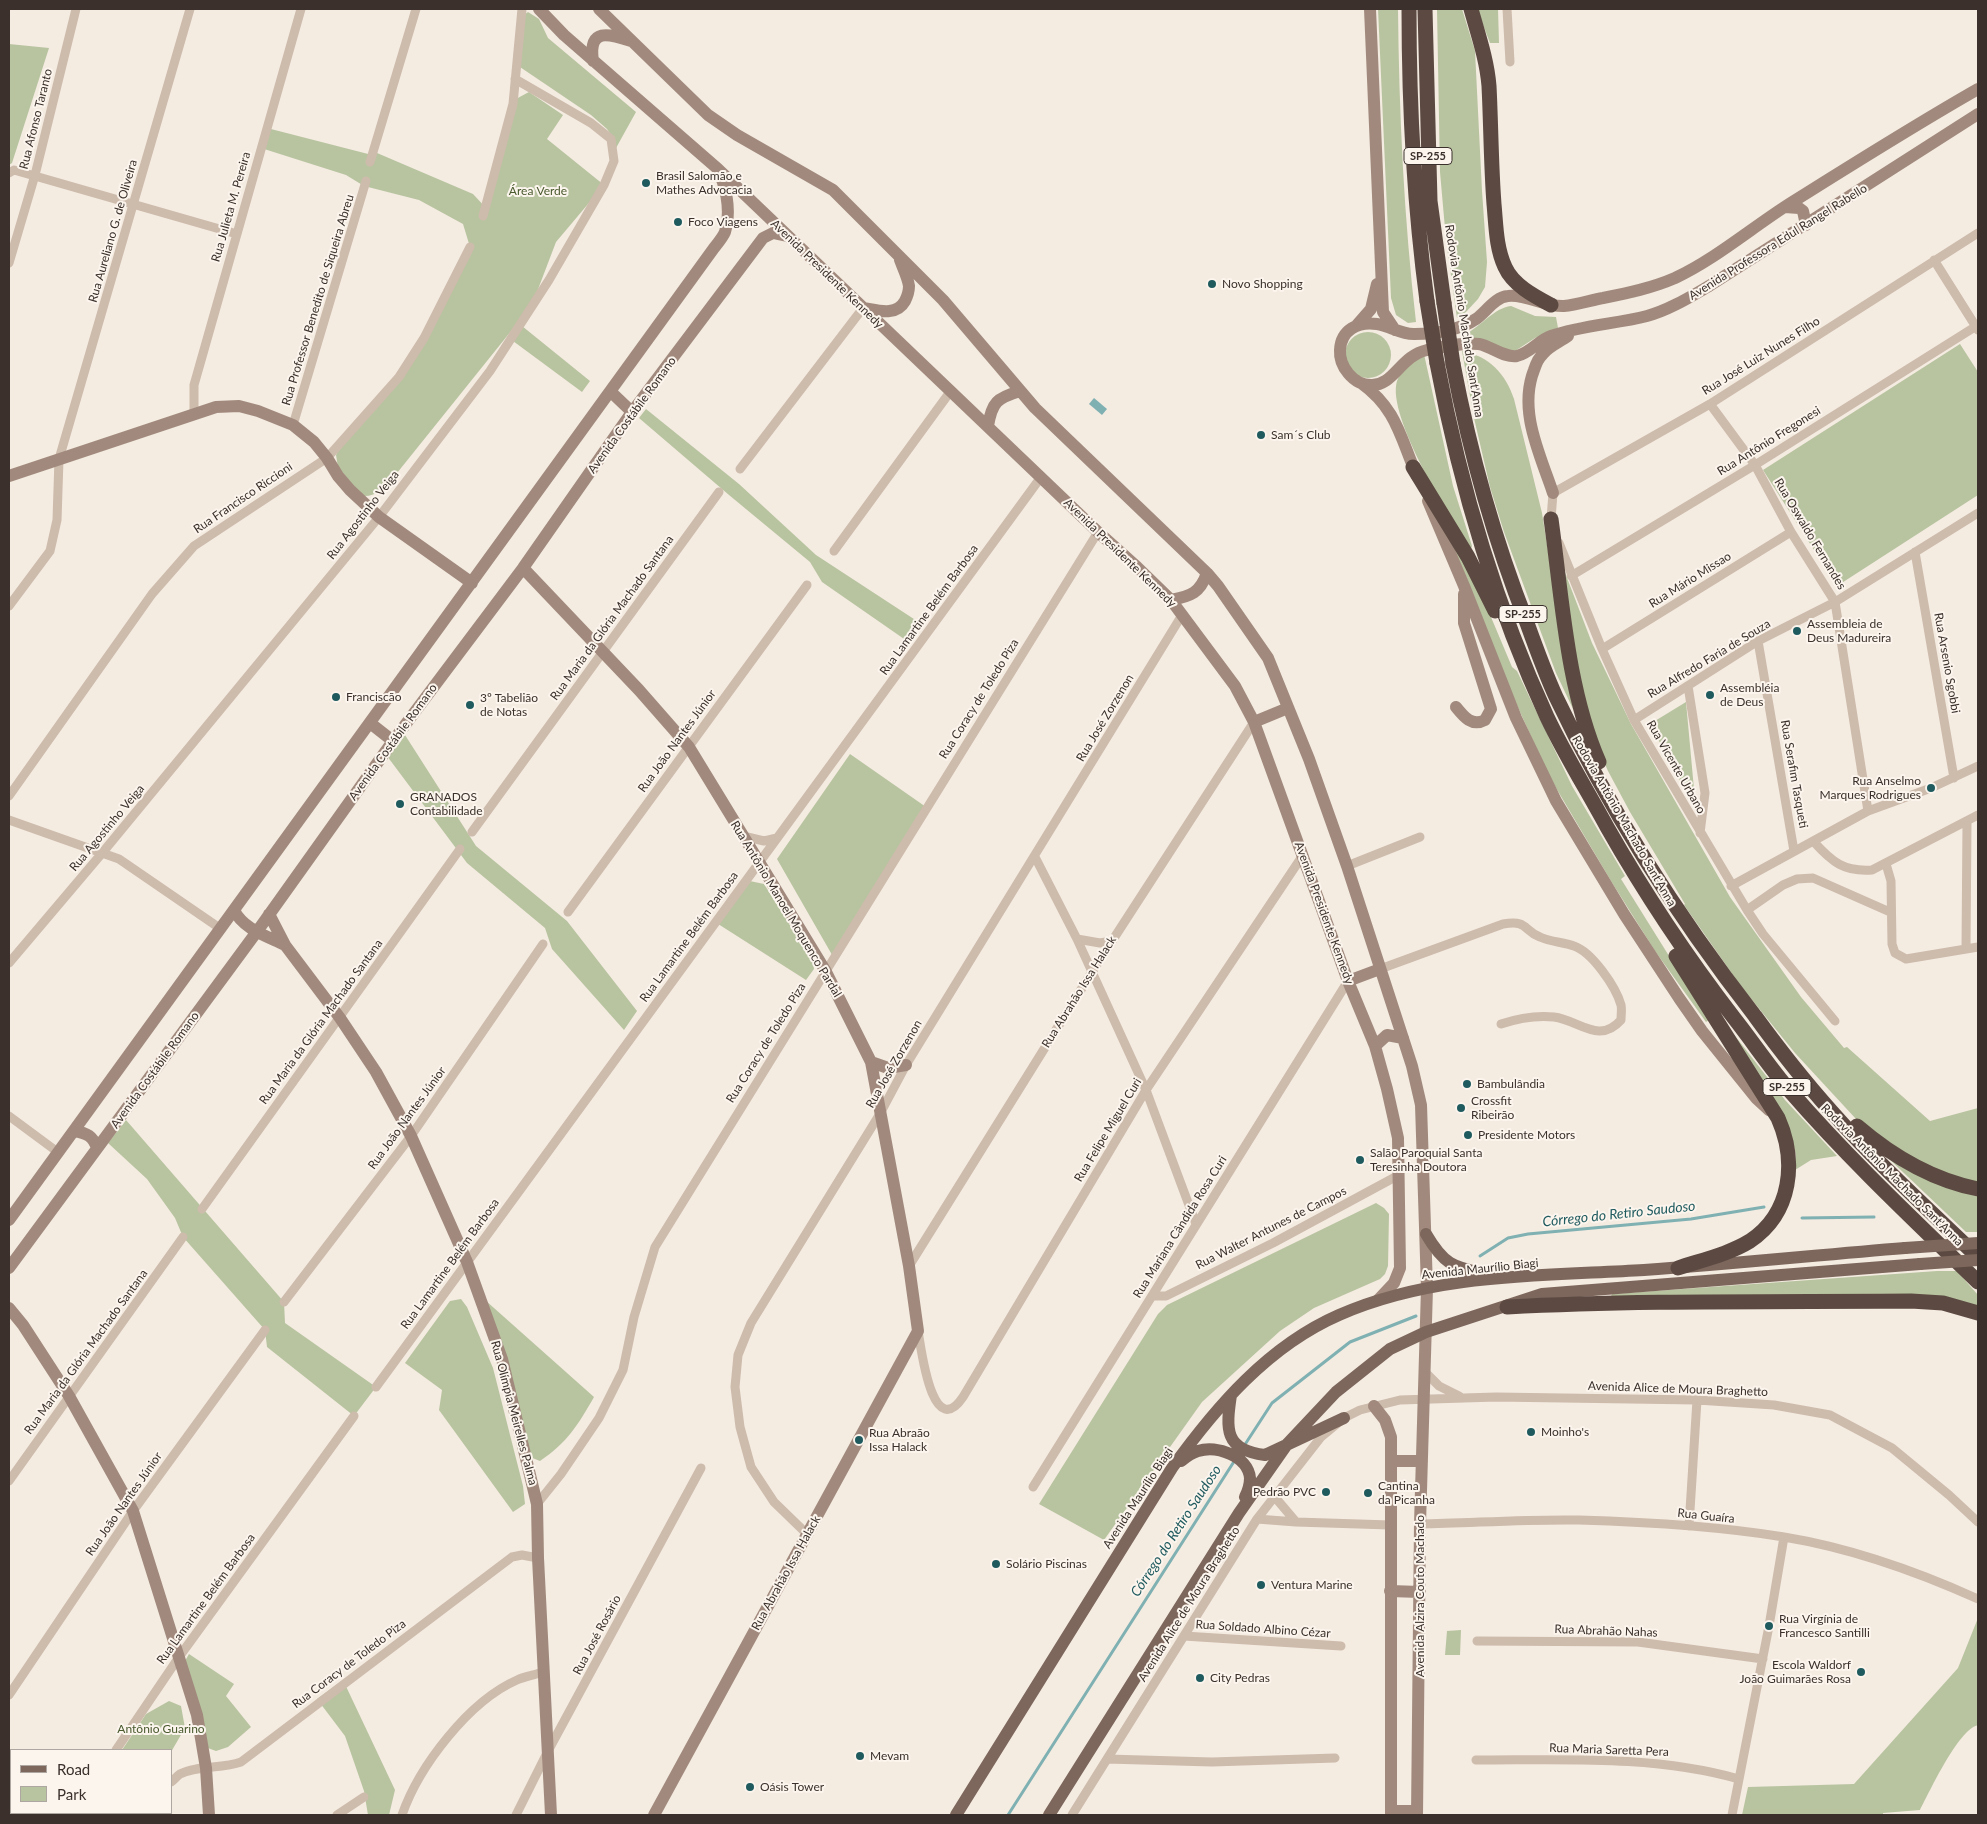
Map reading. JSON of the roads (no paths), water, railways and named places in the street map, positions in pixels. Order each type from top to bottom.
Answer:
[{"type":"highway","name":"Rodovia Antônio Machado Sant'Anna","points":[[1409,9],[1415,197],[1427,301],[1437,363],[1453,440],[1481,543],[1510,627],[1547,716],[1584,787],[1628,864],[1696,967],[1788,1089],[1887,1195],[1978,1282]]},
{"type":"highway","name":"Rodovia Antônio Machado Sant'Anna","points":[[1425,9],[1430,201],[1453,364],[1463,417],[1487,511],[1526,624],[1555,695],[1580,746],[1638,848],[1709,958],[1790,1062],[1831,1111],[1978,1258]]},
{"type":"highway","points":[[1471,9],[1484,52],[1488,84],[1496,238],[1500,254],[1505,268],[1513,279],[1531,295],[1551,305]]},
{"type":"highway","points":[[1413,467],[1476,572],[1547,716]]},
{"type":"highway","points":[[1551,519],[1571,662],[1582,719],[1590,742],[1638,848]]},
{"type":"highway","points":[[1628,864],[1652,916],[1778,1118],[1789,1152],[1789,1168],[1784,1198],[1771,1222],[1749,1241],[1733,1250],[1678,1268]]},
{"type":"highway","points":[[1790,1062],[1853,1123],[1891,1153],[1908,1164],[1978,1189]]},
{"type":"highway","points":[[1507,1307],[1584,1303],[1704,1301],[1911,1301],[1943,1303],[1978,1313]]},
{"type":"main road","name":"Avenida Presidente Kennedy","points":[[538,9],[564,35],[718,169],[950,392],[1171,600],[1235,686],[1254,722],[1348,981],[1374,1046],[1387,1089],[1398,1138],[1400,1268],[1394,1283],[1378,1300]]},
{"type":"main road","points":[[599,9],[708,115],[737,135],[833,190],[943,300],[1020,392],[1207,573],[1268,658],[1309,759],[1347,866],[1412,1066],[1421,1105],[1427,1288]]},
{"type":"main road","points":[[1370,9],[1383,312],[1395,330]]},
{"type":"main road","points":[[593,60],[592,52],[596,38],[599,35],[612,35],[633,41]]},
{"type":"main road","name":"Avenida Professora Edul Rangel Rabello","points":[[1357,325],[1378,324],[1416,334],[1462,327],[1476,320],[1498,299],[1506,296],[1519,296],[1540,304],[1564,306],[1644,289],[1673,279],[1698,266],[1785,207],[1978,89]]},
{"type":"main road","name":"Avenida Professora Edul Rangel Rabello","points":[[1357,380],[1365,385],[1380,384],[1393,375],[1410,358],[1425,351],[1477,344],[1510,356],[1518,355],[1550,336],[1649,316],[1683,301],[1806,225],[1978,114]]},
{"type":"main road","points":[[9,1220],[611,392],[725,232],[727,216],[726,192],[718,169]]},
{"type":"main road","points":[[1785,207],[1796,207],[1803,211],[1806,225]]},
{"type":"main road","name":"Avenida Costábile Romano","points":[[9,1268],[257,931],[393,741],[523,568],[632,412],[762,238],[773,233],[788,236]]},
{"type":"main road","points":[[862,308],[891,311],[898,310],[902,306],[908,296],[909,287],[899,258]]},
{"type":"main road","points":[[1381,266],[1371,309],[1357,325],[1345,334],[1340,350],[1344,367],[1347,373],[1372,391],[1389,410],[1464,586],[1516,718],[1537,764],[1580,843],[1653,959],[1702,1031],[1756,1098],[1778,1118]]},
{"type":"main road","points":[[1553,493],[1529,420],[1528,389],[1541,355],[1581,329]]},
{"type":"main road","points":[[611,392],[632,412]]},
{"type":"main road","points":[[988,426],[995,402],[1003,396],[1020,392]]},
{"type":"main road","points":[[9,476],[216,407],[239,406],[258,411],[293,426],[306,434],[327,458],[350,490],[379,517],[472,583]]},
{"type":"main road","name":"Rua Antônio Manoel Moquenco Pardal","points":[[523,568],[604,652],[688,747],[825,970],[871,1062],[909,1266],[918,1331]]},
{"type":"main road","points":[[1171,600],[1191,595],[1202,586],[1207,573]]},
{"type":"main road","points":[[1456,707],[1469,721],[1476,723],[1485,720],[1491,709],[1464,623],[1464,586]]},
{"type":"main road","points":[[1254,722],[1288,708]]},
{"type":"main road","points":[[370,723],[393,741]]},
{"type":"main road","name":"Rua Olímpia Meirelles Palma","points":[[234,910],[241,921],[285,945]]},
{"type":"main road","name":"Rua Olímpia Meirelles Palma","points":[[269,914],[285,945],[340,1018],[376,1072],[411,1136],[467,1262],[502,1359],[537,1504],[551,1815]]},
{"type":"main road","points":[[1348,981],[1380,968]]},
{"type":"main road","points":[[1374,1046],[1387,1035],[1403,1038]]},
{"type":"main road","points":[[871,1062],[888,1068],[906,1065]]},
{"type":"main road","points":[[74,1131],[85,1133],[91,1137],[97,1148]]},
{"type":"main road","points":[[1426,1234],[1436,1252],[1459,1268],[1505,1279]]},
{"type":"main road","name":"Avenida Maurílio Biagi","points":[[956,1815],[1172,1468],[1204,1424],[1231,1395],[1269,1359],[1304,1333],[1338,1315],[1378,1300],[1427,1288],[1505,1279],[1678,1268],[1978,1243]]},
{"type":"main road","points":[[1049,1815],[1239,1513],[1288,1443],[1336,1392],[1390,1349],[1426,1332],[1542,1294],[1978,1258]]},
{"type":"main road","name":"Avenida Alzira Couto Machado","points":[[1417,1813],[1420,1524],[1427,1288]]},
{"type":"main road","points":[[9,1308],[20,1320],[70,1396],[133,1511],[197,1715],[206,1768],[209,1815]]},
{"type":"main road","name":"Rua Abrahão Issa Halack","points":[[654,1815],[918,1331]]},
{"type":"main road","points":[[1231,1395],[1227,1424],[1229,1435],[1238,1446],[1252,1453],[1265,1455],[1344,1418]]},
{"type":"main road","points":[[1374,1406],[1391,1436],[1391,1813],[1417,1813]]},
{"type":"main road","points":[[1172,1468],[1189,1455],[1209,1449],[1235,1457],[1246,1466],[1250,1485],[1239,1513]]},
{"type":"main road","points":[[1391,1461],[1422,1461]]},
{"type":"main road","points":[[1390,1591],[1420,1592]]},
{"type":"street","name":"Rua Afonso Taranto","points":[[9,263],[35,176],[76,9]]},
{"type":"street","name":"Rua Aureliano G. de Oliveira","points":[[9,606],[50,551],[57,520],[59,459],[190,9]]},
{"type":"street","name":"Rua Julieta M. Pereira","points":[[194,414],[194,384],[301,9]]},
{"type":"street","points":[[370,162],[416,9]]},
{"type":"street","points":[[483,216],[513,104],[522,9]]},
{"type":"street","points":[[1507,9],[1510,62]]},
{"type":"street","name":"Rua Agostinho Veiga","points":[[9,963],[379,517],[490,371],[549,280],[604,184],[614,160],[611,139],[590,123],[515,79]]},
{"type":"street","points":[[9,173],[14,170],[237,234]]},
{"type":"street","name":"Rua Professor Benedito de Siqueira Abreu","points":[[293,426],[366,181]]},
{"type":"street","name":"Rua José Luiz Nunes Filho","points":[[1553,493],[1710,404],[1978,233]]},
{"type":"street","name":"Rua Francisco Riccioni","points":[[9,796],[152,594],[194,546],[327,458],[399,377],[424,338],[470,246]]},
{"type":"street","points":[[1934,260],[1977,327]]},
{"type":"street","points":[[740,469],[862,308]]},
{"type":"street","name":"Rua Antônio Fregonesi","points":[[1571,576],[1755,465],[1977,327]]},
{"type":"street","points":[[834,552],[950,392]]},
{"type":"street","name":"Rua Oswaldo Fernandes","points":[[1710,404],[1755,465],[1792,532],[1835,602],[1868,811]]},
{"type":"street","name":"Rua Lamartine Belém Barbosa","points":[[376,1387],[1041,477]]},
{"type":"street","name":"Rua Maria da Glória Machado Santana","points":[[472,832],[719,492]]},
{"type":"street","points":[[1551,519],[1553,493]]},
{"type":"street","name":"Rua Alfredo Faria de Souza","points":[[1634,720],[1758,641],[1835,602],[1978,513]]},
{"type":"street","name":"Rua Vicente Urbano","points":[[1551,519],[1571,576],[1634,720],[1746,910],[1763,934],[1835,1021]]},
{"type":"street","name":"Rua Coracy de Toledo Piza","points":[[537,1504],[600,1418],[623,1370],[634,1317],[655,1247],[1098,532]]},
{"type":"street","name":"Rua Mário Missao","points":[[1602,649],[1792,532]]},
{"type":"street","name":"Rua Arsenio Sgobbi","points":[[1915,552],[1954,778]]},
{"type":"street","name":"Rua João Nantes Júnior","points":[[568,912],[807,585]]},
{"type":"street","name":"Rua José Zorzenon","points":[[807,1534],[774,1502],[751,1467],[740,1428],[735,1387],[738,1355],[751,1323],[881,1112],[906,1065],[1182,615]]},
{"type":"street","name":"Rua Serafim Tasqueti","points":[[1758,641],[1794,851]]},
{"type":"street","points":[[1688,686],[1705,792],[1700,833]]},
{"type":"street","name":"Rua Abrahão Issa Halack","points":[[909,1266],[1092,972],[1254,722]]},
{"type":"street","points":[[1731,886],[1868,811],[1954,778],[1978,766]]},
{"type":"street","points":[[1814,842],[1826,855],[1842,866],[1856,871],[1872,870],[1978,815]]},
{"type":"street","points":[[9,820],[119,859],[221,929]]},
{"type":"street","points":[[1966,950],[1967,822]]},
{"type":"street","points":[[743,836],[764,841],[778,838]]},
{"type":"street","points":[[1347,866],[1420,837]]},
{"type":"street","name":"Rua Maria da Glória Machado Santana","points":[[202,1209],[460,849]]},
{"type":"street","name":"Rua Felipe Miguel Curi","points":[[937,1403],[948,1409],[958,1404],[1146,1090],[1303,855]]},
{"type":"street","points":[[1035,857],[1077,938],[1146,1090],[1196,1224]]},
{"type":"street","points":[[1886,864],[1891,881],[1890,912],[1892,944],[1895,953],[1906,959],[1978,947]]},
{"type":"street","points":[[1746,910],[1783,885],[1798,879],[1813,878],[1890,912]]},
{"type":"street","points":[[1380,968],[1503,924],[1516,922],[1523,924],[1539,937],[1576,946],[1592,959],[1612,984],[1622,1006],[1621,1020],[1609,1031],[1599,1031],[1556,1018],[1534,1016],[1519,1018],[1501,1024]]},
{"type":"street","points":[[1077,938],[1100,943],[1112,941]]},
{"type":"street","name":"Rua João Nantes Júnior","points":[[284,1302],[411,1136],[542,944]]},
{"type":"street","name":"Rua Mariana Cândida Rosa Curi","points":[[1033,1487],[1348,981]]},
{"type":"street","points":[[9,1116],[59,1153]]},
{"type":"street","name":"Rua Walter Antunes de Campos","points":[[1152,1296],[1166,1296],[1273,1243],[1399,1175]]},
{"type":"street","name":"Rua Maria da Glória Machado Santana","points":[[9,1481],[183,1237]]},
{"type":"street","name":"Rua João Nantes Júnior","points":[[9,1695],[133,1511],[265,1330]]},
{"type":"street","name":"Rua Antônio Manoel Moquenco Pardal","points":[[918,1331],[930,1391],[937,1403]]},
{"type":"street","points":[[1425,1372],[1440,1386],[1461,1398]]},
{"type":"street","name":"Avenida Alice de Moura Braghetto","points":[[1425,1398],[1496,1396],[1697,1400],[1774,1405],[1830,1415],[1892,1448],[1949,1495],[1978,1522]]},
{"type":"street","points":[[1344,1418],[1374,1406],[1400,1400],[1425,1398]]},
{"type":"street","points":[[1689,1526],[1697,1400]]},
{"type":"street","name":"Rua Lamartine Belém Barbosa","points":[[117,1749],[179,1657],[354,1416]]},
{"type":"street","name":"Avenida Alice de Moura Braghetto","points":[[1072,1815],[1257,1519],[1321,1438],[1344,1418]]},
{"type":"street","name":"Rua José Rosário","points":[[516,1815],[701,1468]]},
{"type":"street","points":[[1274,1496],[1296,1522]]},
{"type":"street","points":[[1257,1519],[1390,1525]]},
{"type":"street","name":"Rua Guaíra","points":[[1420,1524],[1578,1520],[1689,1526],[1784,1537],[1868,1557],[1925,1576],[1978,1599]]},
{"type":"street","points":[[1732,1815],[1763,1660],[1784,1537]]},
{"type":"street","name":"Rua Coracy de Toledo Piza","points":[[172,1781],[181,1774],[206,1768],[228,1767],[241,1762],[512,1557],[522,1555],[538,1558]]},
{"type":"street","name":"Rua Soldado Albino Cézar","points":[[1184,1636],[1341,1646]]},
{"type":"street","name":"Rua Abrahão Nahas","points":[[1477,1641],[1638,1642],[1763,1660]]},
{"type":"street","points":[[402,1815],[408,1798],[422,1771],[468,1715],[490,1697],[517,1680],[544,1672]]},
{"type":"street","points":[[1107,1759],[1212,1762],[1335,1758]]},
{"type":"street","name":"Rua Maria Saretta Pera","points":[[1476,1760],[1591,1760],[1675,1765],[1708,1770],[1739,1779]]},
{"type":"street","points":[[336,1815],[364,1797]]},
{"type":"water","points":[[1094,398],[1107,409],[1102,415],[1089,404]]},
{"type":"waterway","name":"Córrego do Retiro Saudoso","points":[[1480,1256],[1508,1238],[1528,1234],[1691,1219],[1764,1207]]},
{"type":"waterway","name":"Córrego do Retiro Saudoso","points":[[1802,1218],[1874,1217]]},
{"type":"waterway","name":"Córrego do Retiro Saudoso","points":[[1244,1446],[1272,1403],[1350,1342],[1416,1316]]},
{"type":"waterway","name":"Córrego do Retiro Saudoso","points":[[1008,1815],[1235,1460]]},
{"type":"place","name":"Brasil Salomão e Mathes Advocacia","points":[[646,183]]},
{"type":"place","name":"Foco Viagens","points":[[678,222]]},
{"type":"place","name":"Novo Shopping","points":[[1212,284]]},
{"type":"place","name":"Sam´s Club","points":[[1261,435]]},
{"type":"place","name":"Assembleia de Deus Madureira","points":[[1797,631]]},
{"type":"place","name":"Assembléia de Deus","points":[[1710,695]]},
{"type":"place","name":"Franciscão","points":[[336,697]]},
{"type":"place","name":"3º Tabelião de Notas","points":[[470,705]]},
{"type":"place","name":"Rua Anselmo Marques Rodrigues","points":[[1931,788]]},
{"type":"place","name":"GRANADOS Contabilidade","points":[[400,804]]},
{"type":"place","name":"Bambulândia","points":[[1467,1084]]},
{"type":"place","name":"Crossfit Ribeirão","points":[[1461,1108]]},
{"type":"place","name":"Presidente Motors","points":[[1468,1135]]},
{"type":"place","name":"Salão Paroquial Santa Teresinha Doutora","points":[[1360,1160]]},
{"type":"place","name":"Moinho's","points":[[1531,1432]]},
{"type":"place","name":"Rua Abraão Issa Halack","points":[[859,1440]]},
{"type":"place","name":"Pedrão PVC","points":[[1326,1492]]},
{"type":"place","name":"Cantina da Picanha","points":[[1368,1493]]},
{"type":"place","name":"Solário Piscinas","points":[[996,1564]]},
{"type":"place","name":"Ventura Marine","points":[[1261,1585]]},
{"type":"place","name":"Rua Virgínia de Francesco Santilli","points":[[1769,1626]]},
{"type":"place","name":"Escola Waldorf João Guimarães Rosa","points":[[1861,1672]]},
{"type":"place","name":"City Pedras","points":[[1200,1678]]},
{"type":"place","name":"Mevam","points":[[860,1756]]},
{"type":"place","name":"Oásis Tower","points":[[750,1787]]},
{"type":"park label","name":"Área Verde","points":[[538,191]]},
{"type":"park label","name":"Antônio Guarino","points":[[161,1729]]}]
